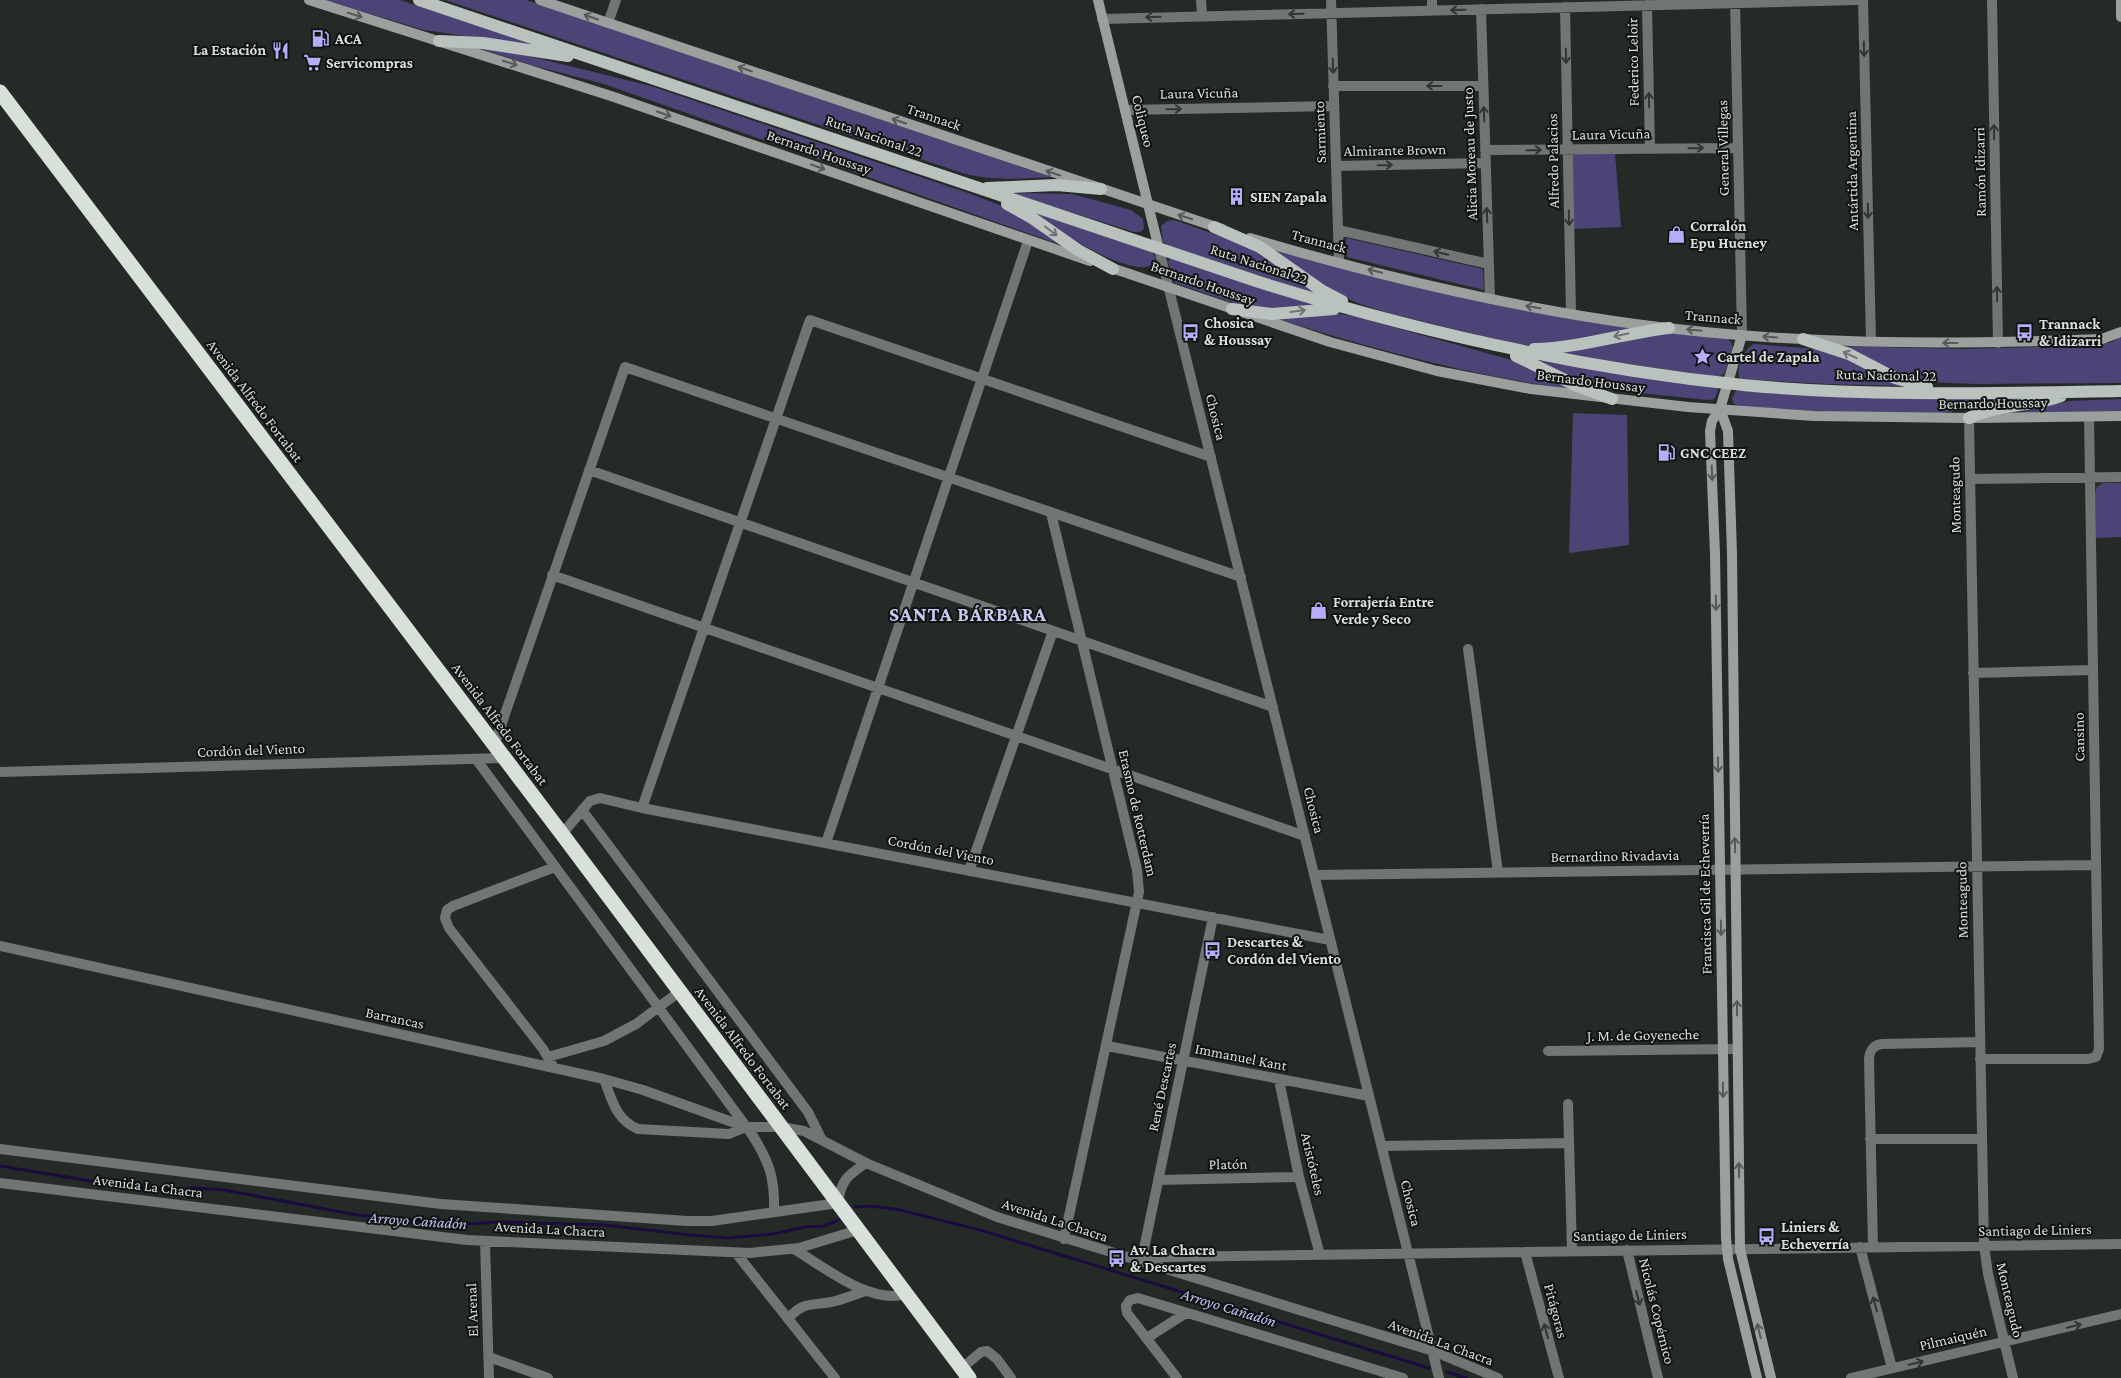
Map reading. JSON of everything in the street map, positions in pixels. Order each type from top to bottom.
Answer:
[{"type":"highway","name":"Avenida Alfredo Fortabat","points":[[0,92],[562,834],[965,1373]]},
{"type":"main road","name":"Ruta Nacional 22","points":[[419,0],[977,188],[1356,312],[1474,342],[1603,366],[1728,383],[1842,390],[1979,393],[2121,390]]},
{"type":"main road","points":[[439,41],[492,44],[607,63]]},
{"type":"main road","points":[[962,183],[1022,212],[1078,250],[1113,269]]},
{"type":"main road","points":[[977,188],[1068,185],[1101,189]]},
{"type":"main road","points":[[1214,227],[1260,247],[1321,290],[1388,320]]},
{"type":"main road","points":[[1232,309],[1272,314],[1318,309],[1356,312]]},
{"type":"main road","points":[[1512,350],[1565,347],[1669,328]]},
{"type":"main road","points":[[1803,339],[1849,354],[1885,374],[1907,383],[1979,393]]},
{"type":"main road","points":[[1474,342],[1519,357],[1582,388],[1612,399]]},
{"type":"main road","points":[[1969,418],[1988,410],[2047,401],[2074,391]]},
{"type":"street","name":"Bernardo Houssay","points":[[308,0],[612,96],[1330,342],[1437,371],[1498,384],[1612,399],[1720,409],[1862,418],[2121,416]]},
{"type":"street","name":"Trannack","points":[[540,0],[1214,227],[1339,263],[1490,299],[1571,314],[1669,328],[1803,339],[1998,343],[2102,339],[2121,332]]},
{"type":"street","points":[[608,23],[616,0]]},
{"type":"street","name":"Coliqueo","points":[[1098,0],[1159,248]]},
{"type":"street","points":[[1202,0],[1202,16]]},
{"type":"street","name":"Sarmiento","points":[[1331,0],[1339,263]]},
{"type":"street","points":[[1102,19],[1331,13],[1432,5],[1481,9],[1538,4],[1565,7],[1857,0]]},
{"type":"street","name":"Antártida Argentina","points":[[1863,0],[1871,341]]},
{"type":"street","name":"Ramón Idizarri","points":[[1992,0],[1998,343]]},
{"type":"street","points":[[2120,0],[2121,17]]},
{"type":"street","name":"General Villegas","points":[[1728,383],[1742,335],[1735,2]]},
{"type":"street","name":"Federico Leloir","points":[[1647,5],[1650,149]]},
{"type":"street","name":"Alfredo Palacios","points":[[1565,7],[1571,314]]},
{"type":"street","name":"Alicia Moreau de Justo","points":[[1481,9],[1490,299]]},
{"type":"street","points":[[1334,86],[1483,86]]},
{"type":"street","name":"Laura Vicuña","points":[[1125,110],[1334,106]]},
{"type":"street","name":"Laura Vicuña","points":[[1485,150],[1738,148]]},
{"type":"street","name":"Almirante Brown","points":[[1336,166],[1486,163]]},
{"type":"street","name":"Trannack","points":[[1338,230],[1489,264]]},
{"type":"street","points":[[826,843],[1028,240]]},
{"type":"street","name":"Chosica","points":[[1159,248],[1439,1378]]},
{"type":"street","points":[[642,808],[810,320],[1211,457]]},
{"type":"street","points":[[494,746],[625,367],[1241,577]]},
{"type":"street","name":"Francisca Gil de Echeverría","points":[[1728,383],[1720,409],[1712,421],[1710,430],[1715,554],[1726,1249],[1757,1378]]},
{"type":"street","name":"Francisca Gil de Echeverría","points":[[1720,409],[1728,432],[1732,554],[1740,1249],[1771,1378]]},
{"type":"street","name":"Cansino","points":[[1980,1059],[2088,1059],[2096,1057],[2100,1050],[2089,417]]},
{"type":"street","name":"Monteagudo","points":[[1969,418],[1984,1246],[1988,1274],[2013,1378]]},
{"type":"street","points":[[589,470],[1273,707]]},
{"type":"street","points":[[1970,479],[2121,477]]},
{"type":"street","name":"Erasmo de Rotterdam","points":[[1051,513],[1137,870],[1138,903],[1064,1239]]},
{"type":"street","points":[[1715,554],[1732,554]]},
{"type":"street","points":[[552,574],[1305,836]]},
{"type":"street","points":[[970,871],[1053,630]]},
{"type":"street","points":[[1468,649],[1498,872]]},
{"type":"street","points":[[1974,673],[2093,670]]},
{"type":"street","name":"Cordón del Viento","points":[[0,772],[503,758]]},
{"type":"street","points":[[476,759],[760,1147],[771,1170],[774,1188],[774,1212]]},
{"type":"street","name":"Cordón del Viento","points":[[562,834],[590,801],[600,798],[642,808],[1330,940]]},
{"type":"street","points":[[582,810],[808,1112],[822,1138]]},
{"type":"street","name":"Bernardino Rivadavia","points":[[1314,875],[2096,865]]},
{"type":"street","points":[[554,1068],[450,928],[445,918],[446,910],[453,906],[555,867]]},
{"type":"street","name":"René Descartes","points":[[1140,1263],[1213,917]]},
{"type":"street","name":"Barrancas","points":[[0,946],[604,1079],[643,1090],[746,1126],[781,1127]]},
{"type":"street","points":[[548,1058],[604,1040],[636,1024],[679,992]]},
{"type":"street","points":[[1873,1247],[1869,1059],[1872,1048],[1882,1044],[1980,1042]]},
{"type":"street","name":"Immanuel Kant","points":[[1107,1046],[1369,1096]]},
{"type":"street","name":"J. M. de Goyeneche","points":[[1548,1051],[1738,1048]]},
{"type":"street","points":[[604,1079],[618,1115],[627,1125],[638,1129],[729,1134],[746,1126]]},
{"type":"street","name":"Aristóteles","points":[[1279,1080],[1300,1178],[1320,1254]]},
{"type":"street","points":[[1568,1104],[1572,1251]]},
{"type":"street","name":"Avenida La Chacra","points":[[781,1127],[804,1131],[822,1138],[866,1162],[997,1218],[1432,1351],[1498,1378]]},
{"type":"street","points":[[1870,1139],[1982,1139]]},
{"type":"street","points":[[1382,1146],[1569,1142]]},
{"type":"street","name":"Avenida La Chacra","points":[[0,1149],[441,1204],[700,1221],[838,1203]]},
{"type":"street","points":[[838,1203],[840,1187],[847,1176],[866,1162]]},
{"type":"street","name":"Platón","points":[[1158,1180],[1300,1178]]},
{"type":"street","name":"Avenida La Chacra","points":[[0,1183],[450,1239],[485,1241],[736,1253],[794,1249],[858,1230]]},
{"type":"street","name":"El Arenal","points":[[485,1241],[489,1378]]},
{"type":"street","name":"Santiago de Liniers","points":[[1140,1263],[1164,1257],[2121,1244]]},
{"type":"street","points":[[1860,1247],[1892,1368]]},
{"type":"street","points":[[794,1249],[866,1291],[880,1296],[896,1297],[906,1294]]},
{"type":"street","name":"Nicolás Copérnico","points":[[1627,1250],[1658,1378]]},
{"type":"street","name":"Pitágoras","points":[[1525,1252],[1558,1378]]},
{"type":"street","points":[[736,1253],[835,1378]]},
{"type":"street","points":[[788,1319],[796,1308],[804,1305],[832,1302],[866,1291]]},
{"type":"street","points":[[1177,1378],[1127,1313],[1128,1303],[1134,1298],[1403,1378]]},
{"type":"street","points":[[1147,1338],[1186,1313]]},
{"type":"street","name":"Pilmaiquén","points":[[1851,1378],[2121,1314]]},
{"type":"street","points":[[965,1373],[981,1352],[987,1351],[997,1359],[1011,1378]]},
{"type":"street","points":[[489,1357],[548,1378]]},
{"type":"shaded area","points":[[324,0],[400,0],[540,47],[424,30]]},
{"type":"shaded area","points":[[445,0],[526,0],[1051,177],[998,179],[965,174]]},
{"type":"shaded area","points":[[478,48],[496,48],[651,86],[971,194],[1002,206],[1067,247],[604,84],[531,65]]},
{"type":"shaded area","points":[[1572,153],[1615,154],[1621,227],[1574,229]]},
{"type":"shaded area","points":[[1010,193],[1072,194],[1131,210],[1143,219],[1144,229],[1140,232],[1134,232]]},
{"type":"shaded area","points":[[1026,210],[1152,252],[1156,258],[1150,266],[1137,267],[1121,263],[1086,247]]},
{"type":"shaded area","points":[[1174,220],[1251,247],[1326,298],[1167,245],[1163,242],[1161,226],[1167,221]]},
{"type":"shaded area","points":[[1346,238],[1483,269],[1484,290],[1347,257]]},
{"type":"shaded area","points":[[1267,246],[1357,272],[1449,294],[1541,313],[1634,328],[1561,344],[1534,346],[1507,342],[1392,314],[1360,304],[1330,291]]},
{"type":"shaded area","points":[[1170,258],[1322,306],[1276,310],[1245,307],[1175,283],[1168,262]]},
{"type":"shaded area","points":[[1334,313],[1353,316],[1508,359],[1576,390],[1499,377],[1422,360],[1272,317]]},
{"type":"shaded area","points":[[1667,332],[1725,337],[1731,342],[1733,349],[1724,374],[1718,377],[1552,353]]},
{"type":"shaded area","points":[[2121,338],[2121,383],[1976,384],[1927,382],[1903,377],[1841,346],[1963,349],[2098,345],[2112,342]]},
{"type":"shaded area","points":[[1754,344],[1830,350],[1906,386],[1740,379],[1741,360],[1750,346]]},
{"type":"shaded area","points":[[1534,360],[1717,387],[1718,391],[1714,399],[1708,400],[1601,389],[1591,387]]},
{"type":"shaded area","points":[[1736,391],[2034,398],[1943,413],[1841,413],[1739,406],[1733,403],[1732,398]]},
{"type":"shaded area","points":[[2121,399],[2121,411],[2018,413],[2069,401]]},
{"type":"shaded area","points":[[1573,413],[1627,415],[1629,545],[1569,553]]},
{"type":"shaded area","points":[[2103,483],[2121,483],[2121,537],[2096,538],[2095,493],[2097,487]]},
{"type":"waterway","name":"Arroyo Cañadón","points":[[0,1166],[103,1183],[170,1189],[224,1190],[357,1215],[465,1224],[502,1222],[604,1225],[727,1238],[773,1234],[805,1227],[824,1226],[838,1220]]},
{"type":"waterway","name":"Arroyo Cañadón","points":[[855,1207],[871,1206],[900,1210],[980,1230],[1429,1368]]},
{"type":"waterway","name":"Arroyo Cañadón","points":[[1447,1372],[1466,1378]]},
{"type":"place","name":"ACA","points":[[321,39]]},
{"type":"place","name":"La Estación","points":[[280,50]]},
{"type":"place","name":"Servicompras","points":[[312,63]]},
{"type":"place","name":"SIEN Zapala","points":[[1236,197]]},
{"type":"place","name":"Corralón Epu Hueney","points":[[1676,235]]},
{"type":"place","name":"Chosica & Houssay","points":[[1190,332]]},
{"type":"place","name":"Trannack & Idizarri","points":[[2025,333]]},
{"type":"place","name":"Cartel de Zapala","points":[[1703,357]]},
{"type":"place","name":"GNC CEEZ","points":[[1666,453]]},
{"type":"place","name":"Forrajería Entre Verde y Seco","points":[[1319,611]]},
{"type":"place","name":"Descartes & Cordón del Viento","points":[[1213,951]]},
{"type":"place","name":"Liniers & Echeverría","points":[[1767,1236]]},
{"type":"place","name":"Av. La Chacra & Descartes","points":[[1116,1259]]},
{"type":"district","name":"SANTA BÁRBARA","points":[[968,614]]}]
